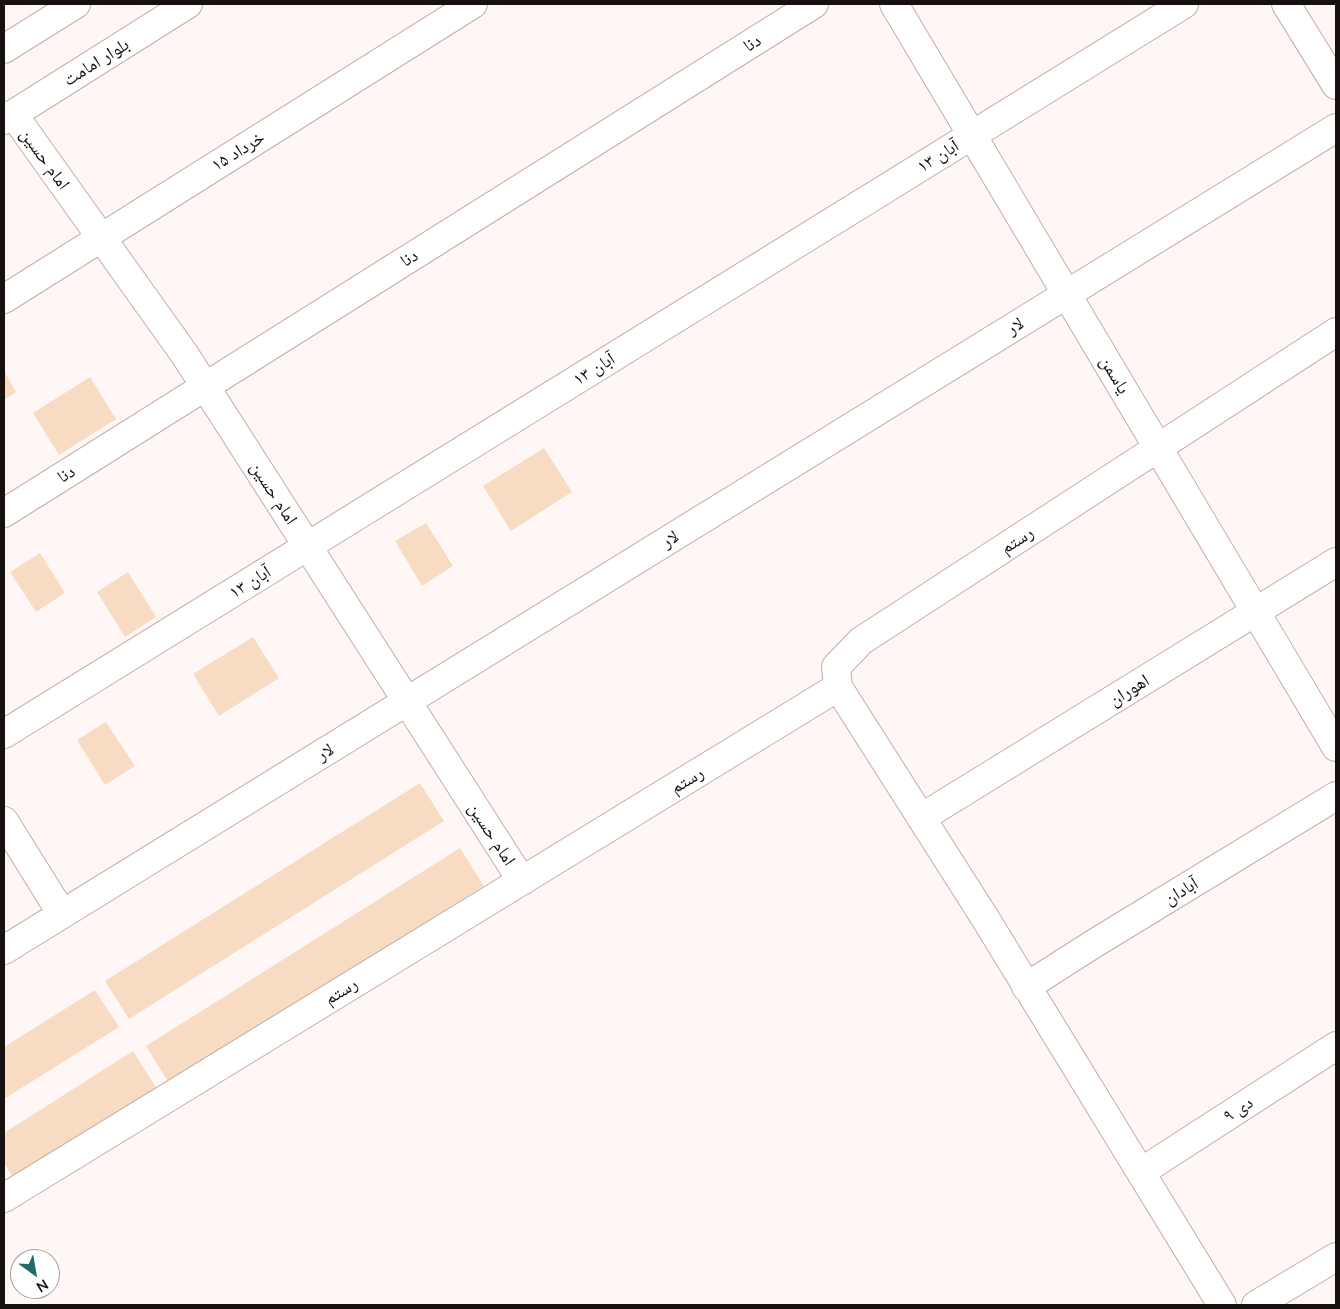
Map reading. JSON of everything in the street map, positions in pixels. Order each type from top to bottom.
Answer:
[{"type":"street","points":[[4,49],[76,4]]},
{"type":"street","name":"بلوار امامت","points":[[8,117],[188,4]]},
{"type":"street","name":"۱۵ خرداد","points":[[4,300],[473,4]]},
{"type":"street","name":"دنا","points":[[4,513],[814,4]]},
{"type":"street","name":"یاسمن","points":[[894,4],[1336,746]]},
{"type":"street","name":"۱۳ آبان","points":[[4,734],[1184,4]]},
{"type":"street","points":[[1286,4],[1336,85]]},
{"type":"street","name":"امام حسین","points":[[8,117],[101,238],[186,355],[522,881]]},
{"type":"street","name":"لار","points":[[4,950],[1336,128]]},
{"type":"street","name":"رستم","points":[[4,1198],[838,687],[836,667],[861,641],[1336,332]]},
{"type":"street","name":"اهوران","points":[[921,818],[1336,562]]},
{"type":"street","points":[[838,687],[1222,1305]]},
{"type":"street","name":"آبادان","points":[[1026,987],[1336,796]]},
{"type":"street","points":[[4,821],[62,914]]},
{"type":"street","name":"۹ دی","points":[[1141,1172],[1336,1046]]},
{"type":"street","points":[[1256,1305],[1336,1257]]},
{"type":"building","points":[[4,371],[16,392],[4,400]]},
{"type":"building","points":[[90,377],[116,419],[59,455],[33,413]]},
{"type":"building","points":[[544,448],[572,492],[511,531],[483,486]]},
{"type":"building","points":[[426,523],[453,566],[422,586],[395,541]]},
{"type":"building","points":[[40,553],[65,593],[36,612],[10,572]]},
{"type":"building","points":[[128,572],[156,617],[125,637],[97,592]]},
{"type":"building","points":[[253,637],[279,678],[219,716],[193,674]]},
{"type":"building","points":[[106,722],[135,766],[105,785],[77,740]]},
{"type":"building","points":[[420,783],[444,821],[129,1019],[105,981]]},
{"type":"building","points":[[460,848],[484,886],[169,1083],[146,1046]]},
{"type":"building","points":[[95,990],[119,1027],[4,1099],[4,1047]]},
{"type":"building","points":[[133,1051],[157,1089],[14,1179],[4,1163],[4,1133]]}]
